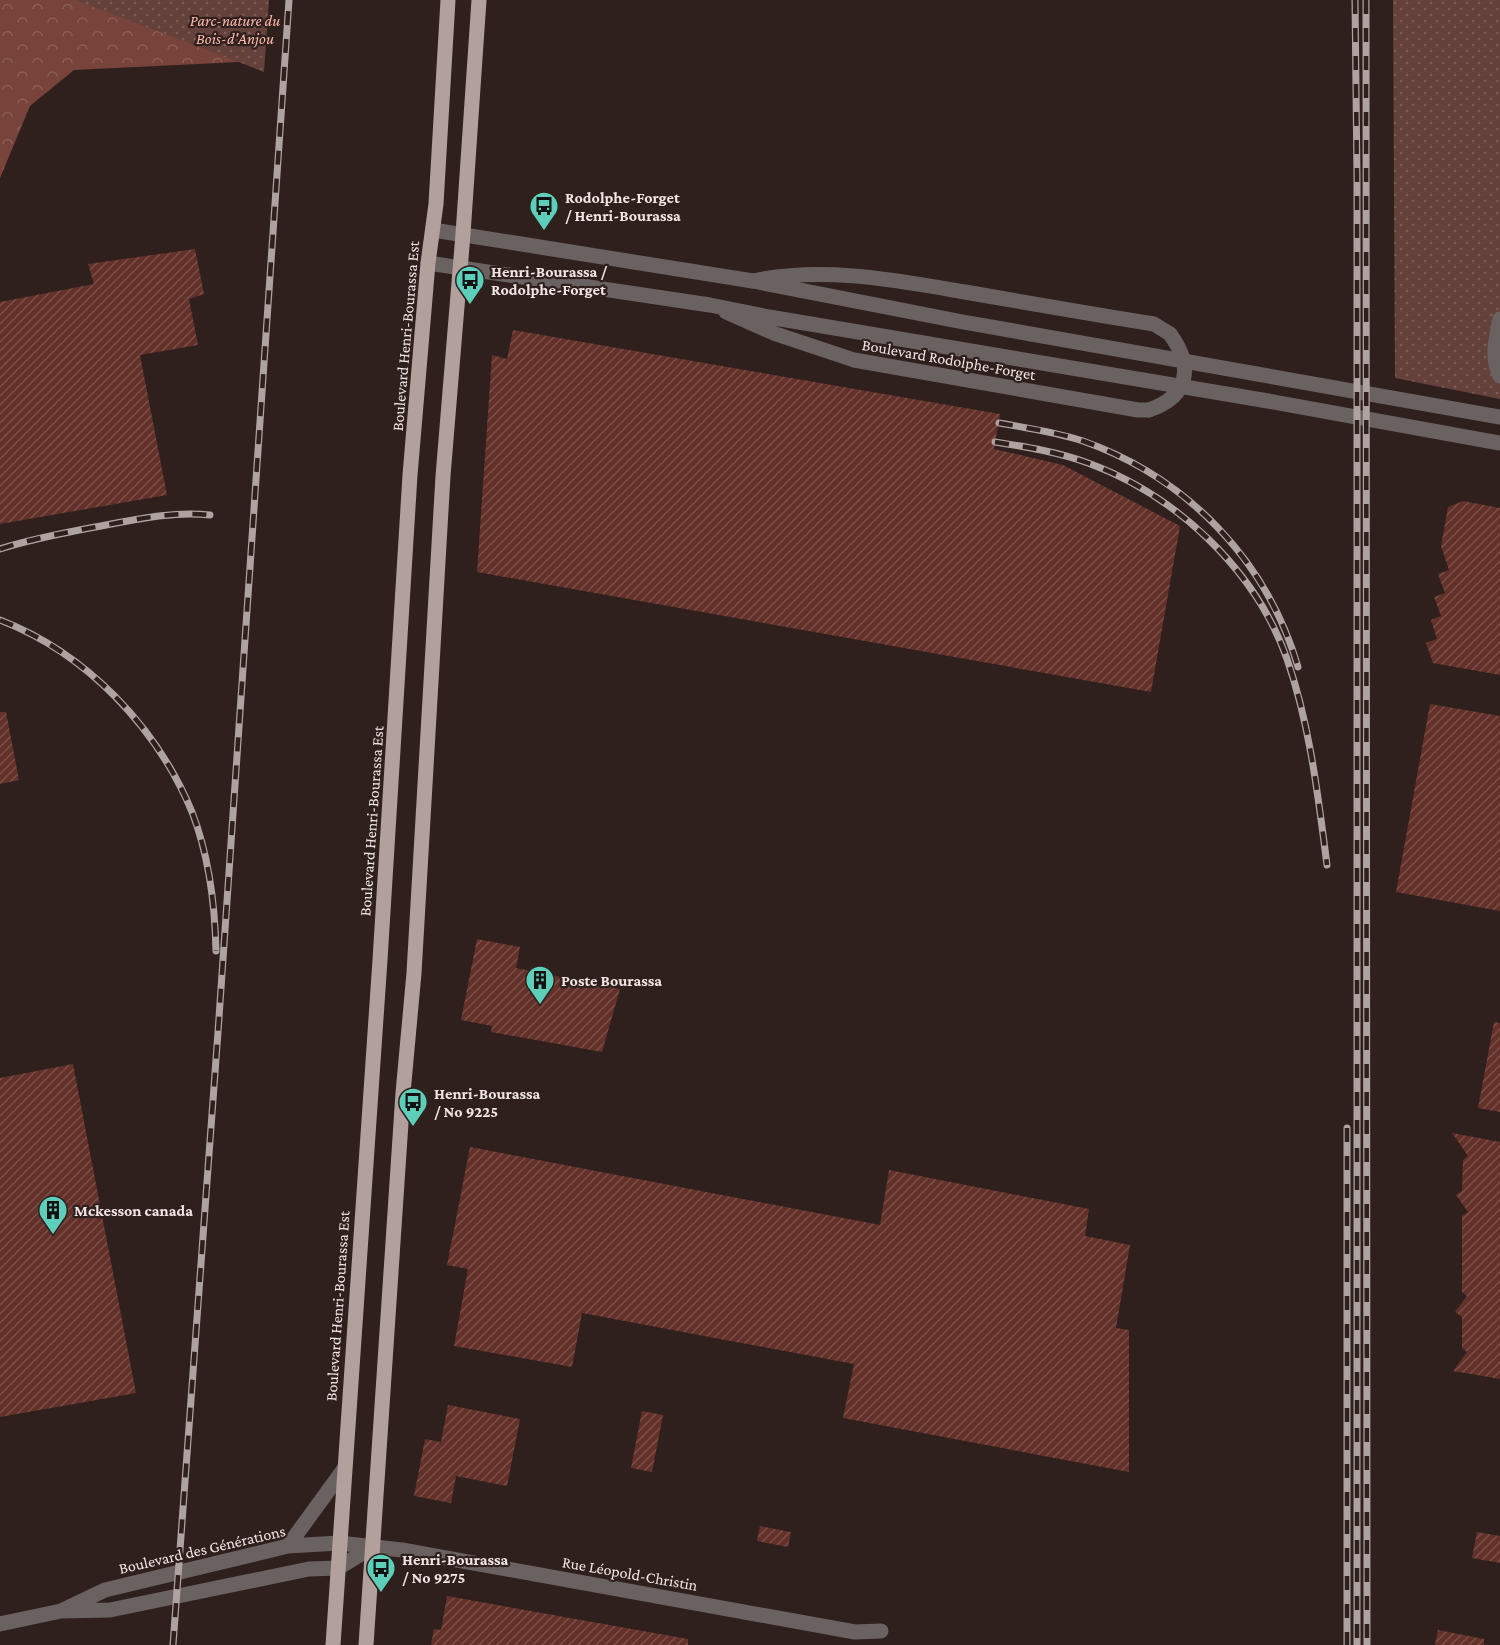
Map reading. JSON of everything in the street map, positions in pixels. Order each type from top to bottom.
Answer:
[{"type":"main road","name":"Boulevard Henri-Bourassa Est","points":[[333,1645],[380,960],[410,475],[428,263],[433,230],[448,0]]},
{"type":"main road","points":[[366,1645],[403,1093],[414,973],[443,476],[479,0]]},
{"type":"street","name":"Boulevard Rodolphe-Forget","points":[[433,230],[753,281],[963,322],[1500,417]]},
{"type":"street","name":"Boulevard Rodolphe-Forget","points":[[428,263],[710,305],[1500,443]]},
{"type":"street","name":"Boulevard Rodolphe-Forget","points":[[710,305],[776,333],[854,360],[1138,410],[1149,410],[1166,404],[1177,394],[1184,380],[1184,364],[1180,348],[1170,334],[1154,324],[885,279],[829,275],[774,276],[753,281]]},
{"type":"street","points":[[1500,319],[1494,351],[1495,363],[1500,376]]},
{"type":"street","points":[[288,1546],[344,1469]]},
{"type":"street","name":"Boulevard des Générations","points":[[0,1624],[61,1611],[110,1610],[309,1569],[338,1568],[357,1551],[339,1543],[288,1546],[105,1590],[61,1611]]},
{"type":"street","name":"Rue Léopold-Christin","points":[[357,1551],[374,1546],[402,1550],[855,1632],[881,1632]]},
{"type":"green space","points":[[0,0],[244,0],[239,62],[74,70],[30,106],[0,178]]},
{"type":"green space","name":"Parc-nature du Bois-d'Anjou","points":[[75,0],[269,0],[264,72],[239,62]]},
{"type":"green space","points":[[1393,0],[1500,0],[1500,399],[1395,378]]},
{"type":"building","points":[[195,249],[204,294],[189,299],[198,345],[140,355],[167,495],[0,524],[0,302],[94,284],[88,264]]},
{"type":"building","points":[[513,330],[1000,414],[994,449],[1063,465],[1180,526],[1151,692],[477,572],[492,355],[507,359]]},
{"type":"building","points":[[1463,501],[1500,508],[1500,675],[1433,663],[1426,643],[1437,639],[1431,620],[1441,616],[1434,597],[1445,593],[1438,574],[1449,570],[1441,546],[1448,507]]},
{"type":"building","points":[[1430,704],[1500,716],[1500,911],[1396,892]]},
{"type":"building","points":[[0,712],[6,712],[19,780],[0,784]]},
{"type":"building","name":"Poste Bourassa","points":[[477,939],[520,947],[516,968],[620,989],[602,1052],[491,1032],[492,1026],[461,1020]]},
{"type":"building","points":[[1494,1022],[1500,1023],[1500,1112],[1478,1108]]},
{"type":"building","name":"Mckesson canada","points":[[73,1064],[136,1393],[0,1417],[0,1078]]},
{"type":"building","points":[[1452,1133],[1500,1142],[1500,1379],[1453,1371],[1467,1352],[1462,1348],[1462,1317],[1455,1312],[1467,1296],[1462,1292],[1462,1216],[1468,1212],[1456,1195],[1462,1191],[1463,1160],[1468,1156]]},
{"type":"building","points":[[470,1147],[880,1225],[889,1170],[1089,1209],[1085,1236],[1130,1245],[1116,1328],[1129,1330],[1129,1472],[843,1418],[854,1364],[582,1313],[572,1367],[454,1346],[468,1269],[447,1265]]},
{"type":"building","points":[[448,1405],[520,1419],[507,1486],[456,1476],[451,1503],[414,1496],[425,1439],[441,1442]]},
{"type":"building","points":[[642,1411],[663,1415],[652,1472],[631,1468]]},
{"type":"building","points":[[760,1526],[791,1532],[788,1547],[757,1541]]},
{"type":"building","points":[[1477,1532],[1500,1536],[1500,1563],[1472,1558]]},
{"type":"building","points":[[447,1596],[688,1639],[688,1645],[431,1645],[434,1629],[441,1630]]},
{"type":"building","points":[[1438,1630],[1484,1639],[1484,1645],[1435,1645]]},
{"type":"railway","points":[[173,1645],[289,0]]},
{"type":"railway","points":[[1355,0],[1357,1645]]},
{"type":"railway","points":[[1366,0],[1367,1645]]},
{"type":"railway","points":[[999,423],[1083,441],[1121,457],[1157,477],[1189,501],[1218,528],[1244,559],[1266,592],[1284,628],[1298,667]]},
{"type":"railway","points":[[995,442],[1065,456],[1121,477],[1152,495],[1181,516],[1234,566],[1255,595],[1273,626],[1295,684],[1312,761],[1327,865]]},
{"type":"railway","points":[[0,549],[47,536],[138,519],[181,514],[210,515]]},
{"type":"railway","points":[[0,620],[32,634],[89,673],[115,696],[139,723],[159,751],[192,812],[203,846],[212,898],[216,951]]},
{"type":"railway","points":[[1347,1128],[1347,1645]]},
{"type":"place","name":"Rodolphe-Forget / Henri-Bourassa","points":[[544,232]]},
{"type":"place","name":"Henri-Bourassa / Rodolphe-Forget","points":[[470,306]]},
{"type":"place","name":"Poste Bourassa","points":[[540,1006]]},
{"type":"place","name":"Henri-Bourassa / No 9225","points":[[413,1128]]},
{"type":"place","name":"Mckesson canada","points":[[53,1236]]},
{"type":"place","name":"Henri-Bourassa / No 9275","points":[[381,1594]]}]
